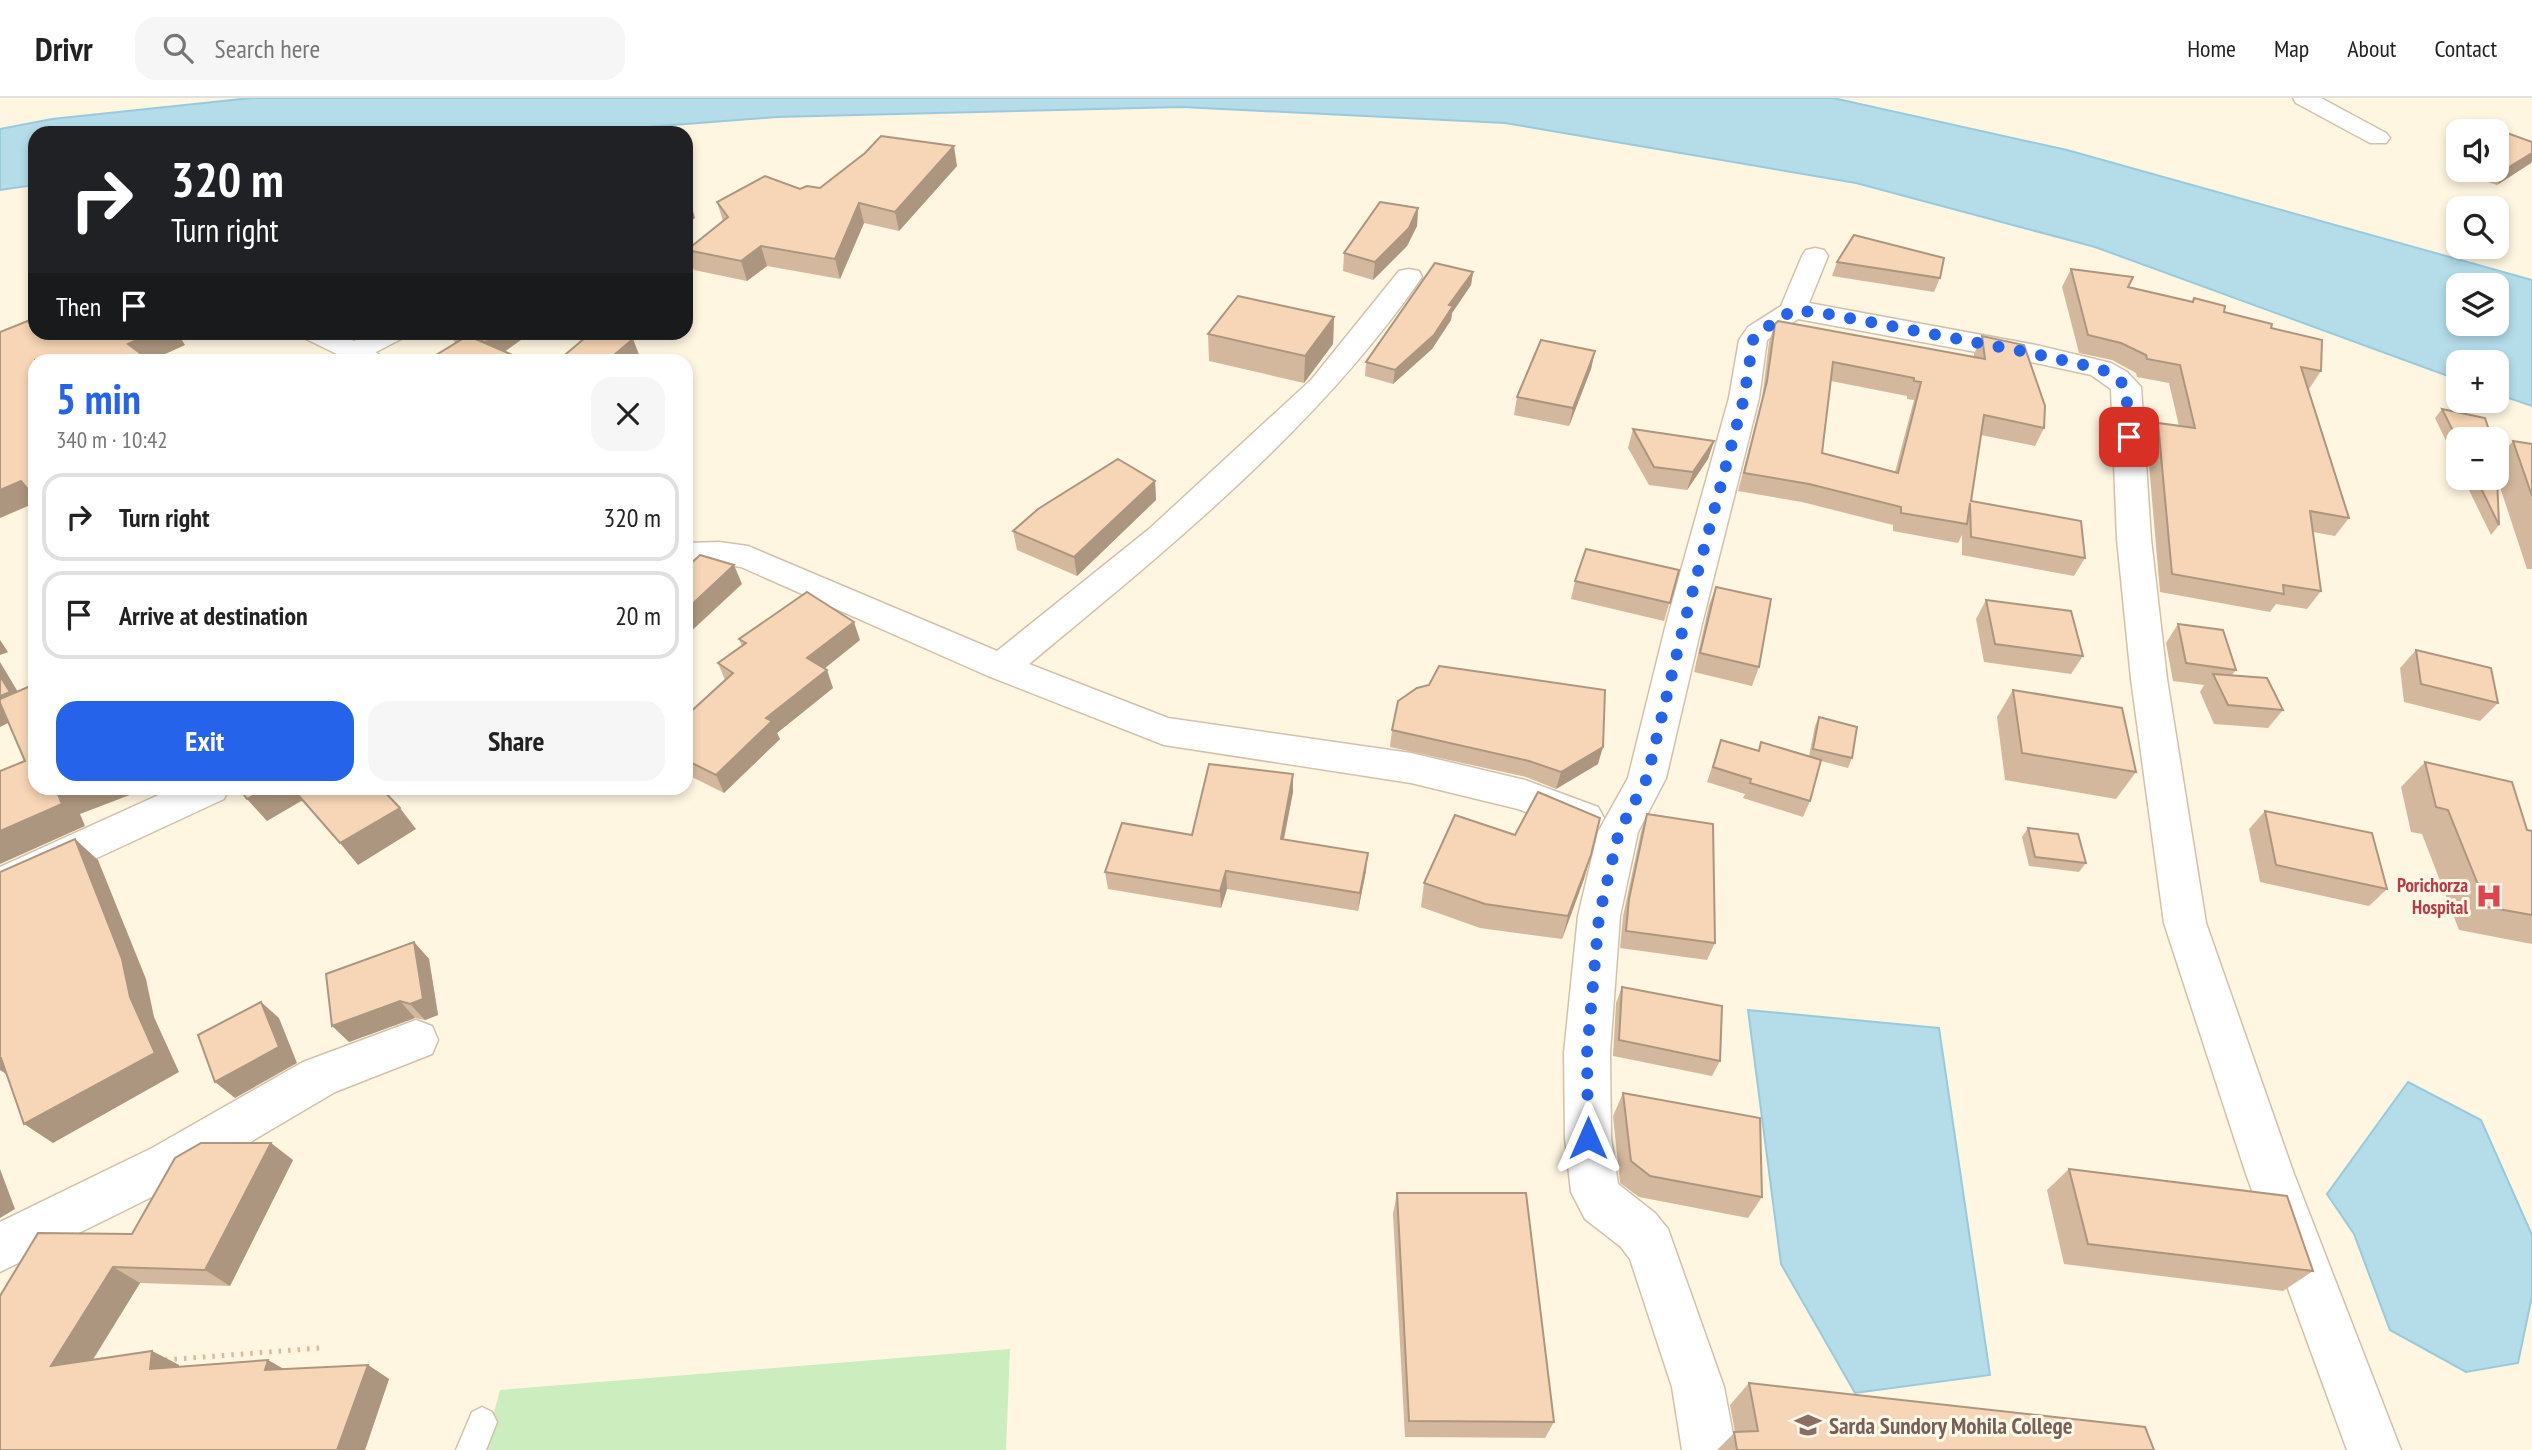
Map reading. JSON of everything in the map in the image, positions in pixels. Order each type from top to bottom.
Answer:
[{"type":"street","points":[[2304,98],[2378,138]]},
{"type":"street","points":[[1709,1450],[1698,1387],[1650,1246],[1638,1230],[1602,1202],[1595,1192],[1588,1138],[1587,1053],[1599,916],[1619,832],[1647,778],[1684,624],[1744,398],[1753,340],[1758,333],[1793,310],[1815,256]]},
{"type":"street","points":[[1001,667],[1161,537],[1321,386],[1409,278]]},
{"type":"street","points":[[1793,310],[1823,313],[2101,369],[2126,387],[2134,538],[2149,679],[2185,923],[2270,1174],[2374,1450]]},
{"type":"street","points":[[330,340],[359,354]]},
{"type":"street","points":[[366,354],[383,340]]},
{"type":"street","points":[[693,553],[748,557],[1001,667],[1164,731],[1411,768],[1525,795],[1619,832]]},
{"type":"street","points":[[0,886],[194,795]]},
{"type":"street","points":[[0,1248],[169,1164],[319,1077],[416,1040]]},
{"type":"lane","points":[[471,1450],[482,1422]]},
{"type":"path","points":[[153,1362],[320,1348]]},
{"type":"green space","points":[[1010,1349],[1006,1450],[484,1450],[500,1390]]},
{"type":"water","points":[[251,98],[1833,98],[2067,150],[2446,256],[2446,259],[2457,259],[2507,273],[2446,273],[2446,336],[2509,336],[2509,274],[2532,280],[2532,406],[2509,398],[2509,350],[2446,350],[2446,375],[2095,247],[1856,183],[1505,123],[1182,107],[777,117],[659,126],[28,126],[28,186],[0,190],[0,129],[52,119]]},
{"type":"water","points":[[1748,1010],[1939,1028],[1990,1375],[1855,1393],[1781,1264]]},
{"type":"water","points":[[2408,1082],[2481,1120],[2532,1235],[2532,1296],[2518,1363],[2466,1372],[2390,1330],[2354,1234],[2327,1194]]},
{"type":"building","points":[[2509,134],[2532,142],[2532,153],[2509,167]]},
{"type":"building","points":[[881,136],[954,146],[895,212],[859,203],[835,259],[761,246],[741,261],[693,251],[693,245],[728,217],[717,202],[765,176],[800,189],[807,186],[820,188],[865,153]]},
{"type":"building","points":[[1380,202],[1418,208],[1409,228],[1375,262],[1344,253]]},
{"type":"building","points":[[1854,235],[1944,258],[1940,278],[1837,262]]},
{"type":"building","points":[[1435,263],[1473,272],[1449,305],[1453,306],[1434,335],[1395,370],[1366,362]]},
{"type":"building","points":[[2071,269],[2133,277],[2128,287],[2193,302],[2194,298],[2225,306],[2224,312],[2272,324],[2271,328],[2322,340],[2321,371],[2301,367],[2349,518],[2310,511],[2321,591],[2283,585],[2284,594],[2172,574],[2158,423],[2195,428],[2180,365],[2147,359],[2146,355],[2121,343],[2088,335]]},
{"type":"building","points":[[1238,296],[1334,317],[1305,356],[1208,334]]},
{"type":"building","points":[[28,321],[28,340],[137,340],[128,344],[141,354],[28,354],[28,490],[21,481],[0,490],[0,332]]},
{"type":"building","points":[[1778,321],[1985,359],[1982,336],[2024,345],[2045,406],[2044,428],[1984,415],[1971,501],[2081,521],[2085,558],[1971,537],[1970,503],[1967,524],[1901,513],[1901,507],[1809,484],[1744,473],[1767,381],[1775,324]],"holes":[[[1833,362],[1914,378],[1914,381],[1921,382],[1898,473],[1822,453]]]},
{"type":"building","points":[[460,340],[478,340],[510,354],[438,354]]},
{"type":"building","points":[[583,340],[632,340],[615,354],[566,354]]},
{"type":"building","points":[[1541,340],[1595,351],[1573,408],[1517,397]]},
{"type":"building","points":[[2442,409],[2446,410],[2446,413],[2485,418],[2488,427],[2451,427]]},
{"type":"building","points":[[1633,429],[1714,441],[1693,472],[1654,467]]},
{"type":"building","points":[[2513,441],[2532,444],[2532,496]]},
{"type":"building","points":[[1118,459],[1155,481],[1074,557],[1013,531],[1038,509]]},
{"type":"building","points":[[2482,490],[2498,490],[2499,525]]},
{"type":"building","points":[[1586,549],[1679,570],[1670,603],[1575,581]]},
{"type":"building","points":[[700,555],[734,565],[693,603],[693,562]]},
{"type":"building","points":[[1716,587],[1771,599],[1759,667],[1700,653]]},
{"type":"building","points":[[807,592],[854,622],[807,658],[827,670],[766,718],[772,721],[716,775],[693,764],[693,710],[733,673],[718,663],[746,643],[739,639]]},
{"type":"building","points":[[1986,600],[2071,611],[2083,656],[1995,644]]},
{"type":"building","points":[[2178,624],[2223,630],[2236,670],[2186,663]]},
{"type":"building","points":[[2416,650],[2491,668],[2498,703],[2421,684]]},
{"type":"building","points":[[1439,666],[1605,690],[1603,747],[1561,772],[1529,761],[1392,730],[1398,701],[1417,688],[1429,685]]},
{"type":"building","points":[[2213,674],[2267,678],[2283,710],[2228,705]]},
{"type":"building","points":[[0,676],[10,692],[0,696]]},
{"type":"building","points":[[28,687],[28,795],[58,795],[62,804],[0,831],[0,771],[25,761],[0,699]]},
{"type":"building","points":[[2013,690],[2122,708],[2136,772],[2022,753]]},
{"type":"building","points":[[1819,717],[1857,727],[1852,758],[1813,749]]},
{"type":"building","points":[[1721,740],[1759,751],[1761,742],[1821,760],[1810,801],[1750,783],[1751,779],[1713,767]]},
{"type":"building","points":[[2425,762],[2512,782],[2527,830],[2532,831],[2532,915],[2487,907],[2448,810],[2436,807]]},
{"type":"building","points":[[1209,764],[1293,774],[1281,839],[1368,853],[1360,893],[1226,871],[1220,891],[1105,872],[1122,823],[1192,835]]},
{"type":"building","points":[[1538,792],[1600,818],[1591,855],[1568,916],[1485,904],[1424,883],[1455,815],[1515,835]]},
{"type":"building","points":[[298,795],[388,795],[400,808],[340,843]]},
{"type":"building","points":[[2265,811],[2372,833],[2387,889],[2276,865]]},
{"type":"building","points":[[1647,814],[1713,824],[1715,943],[1626,931],[1629,899]]},
{"type":"building","points":[[2028,828],[2078,834],[2086,863],[2035,857]]},
{"type":"building","points":[[75,839],[122,959],[130,997],[155,1053],[24,1124],[0,1058],[0,872]]},
{"type":"building","points":[[414,942],[423,999],[410,1004],[400,1001],[332,1026],[326,974]]},
{"type":"building","points":[[1622,987],[1722,1006],[1720,1061],[1619,1040]]},
{"type":"building","points":[[261,1002],[279,1047],[215,1082],[198,1035]]},
{"type":"building","points":[[1623,1093],[1760,1118],[1762,1197],[1650,1176],[1631,1161]]},
{"type":"building","points":[[201,1143],[271,1143],[205,1270],[113,1267],[51,1366],[152,1351],[150,1369],[268,1360],[265,1370],[368,1365],[337,1450],[0,1450],[0,1296],[38,1233],[132,1234],[175,1158]]},
{"type":"building","points":[[2069,1169],[2287,1196],[2313,1271],[2088,1244]]},
{"type":"building","points":[[1397,1193],[1526,1193],[1554,1422],[1409,1421]]},
{"type":"building","points":[[1749,1383],[2145,1427],[2154,1450],[1737,1450],[1734,1432],[1758,1431]]},
{"type":"place","name":"Porichorza Hospital","points":[[2489,896]]},
{"type":"place","name":"Sarda Sundory Mohila College","points":[[1808,1425]]},
{"type":"route","points":[[1588,1138],[1587,1053],[1599,916],[1619,832],[1647,778],[1684,624],[1744,398],[1753,340],[1758,333],[1793,310],[1823,313],[2101,369],[2126,387],[2129,437]]}]
